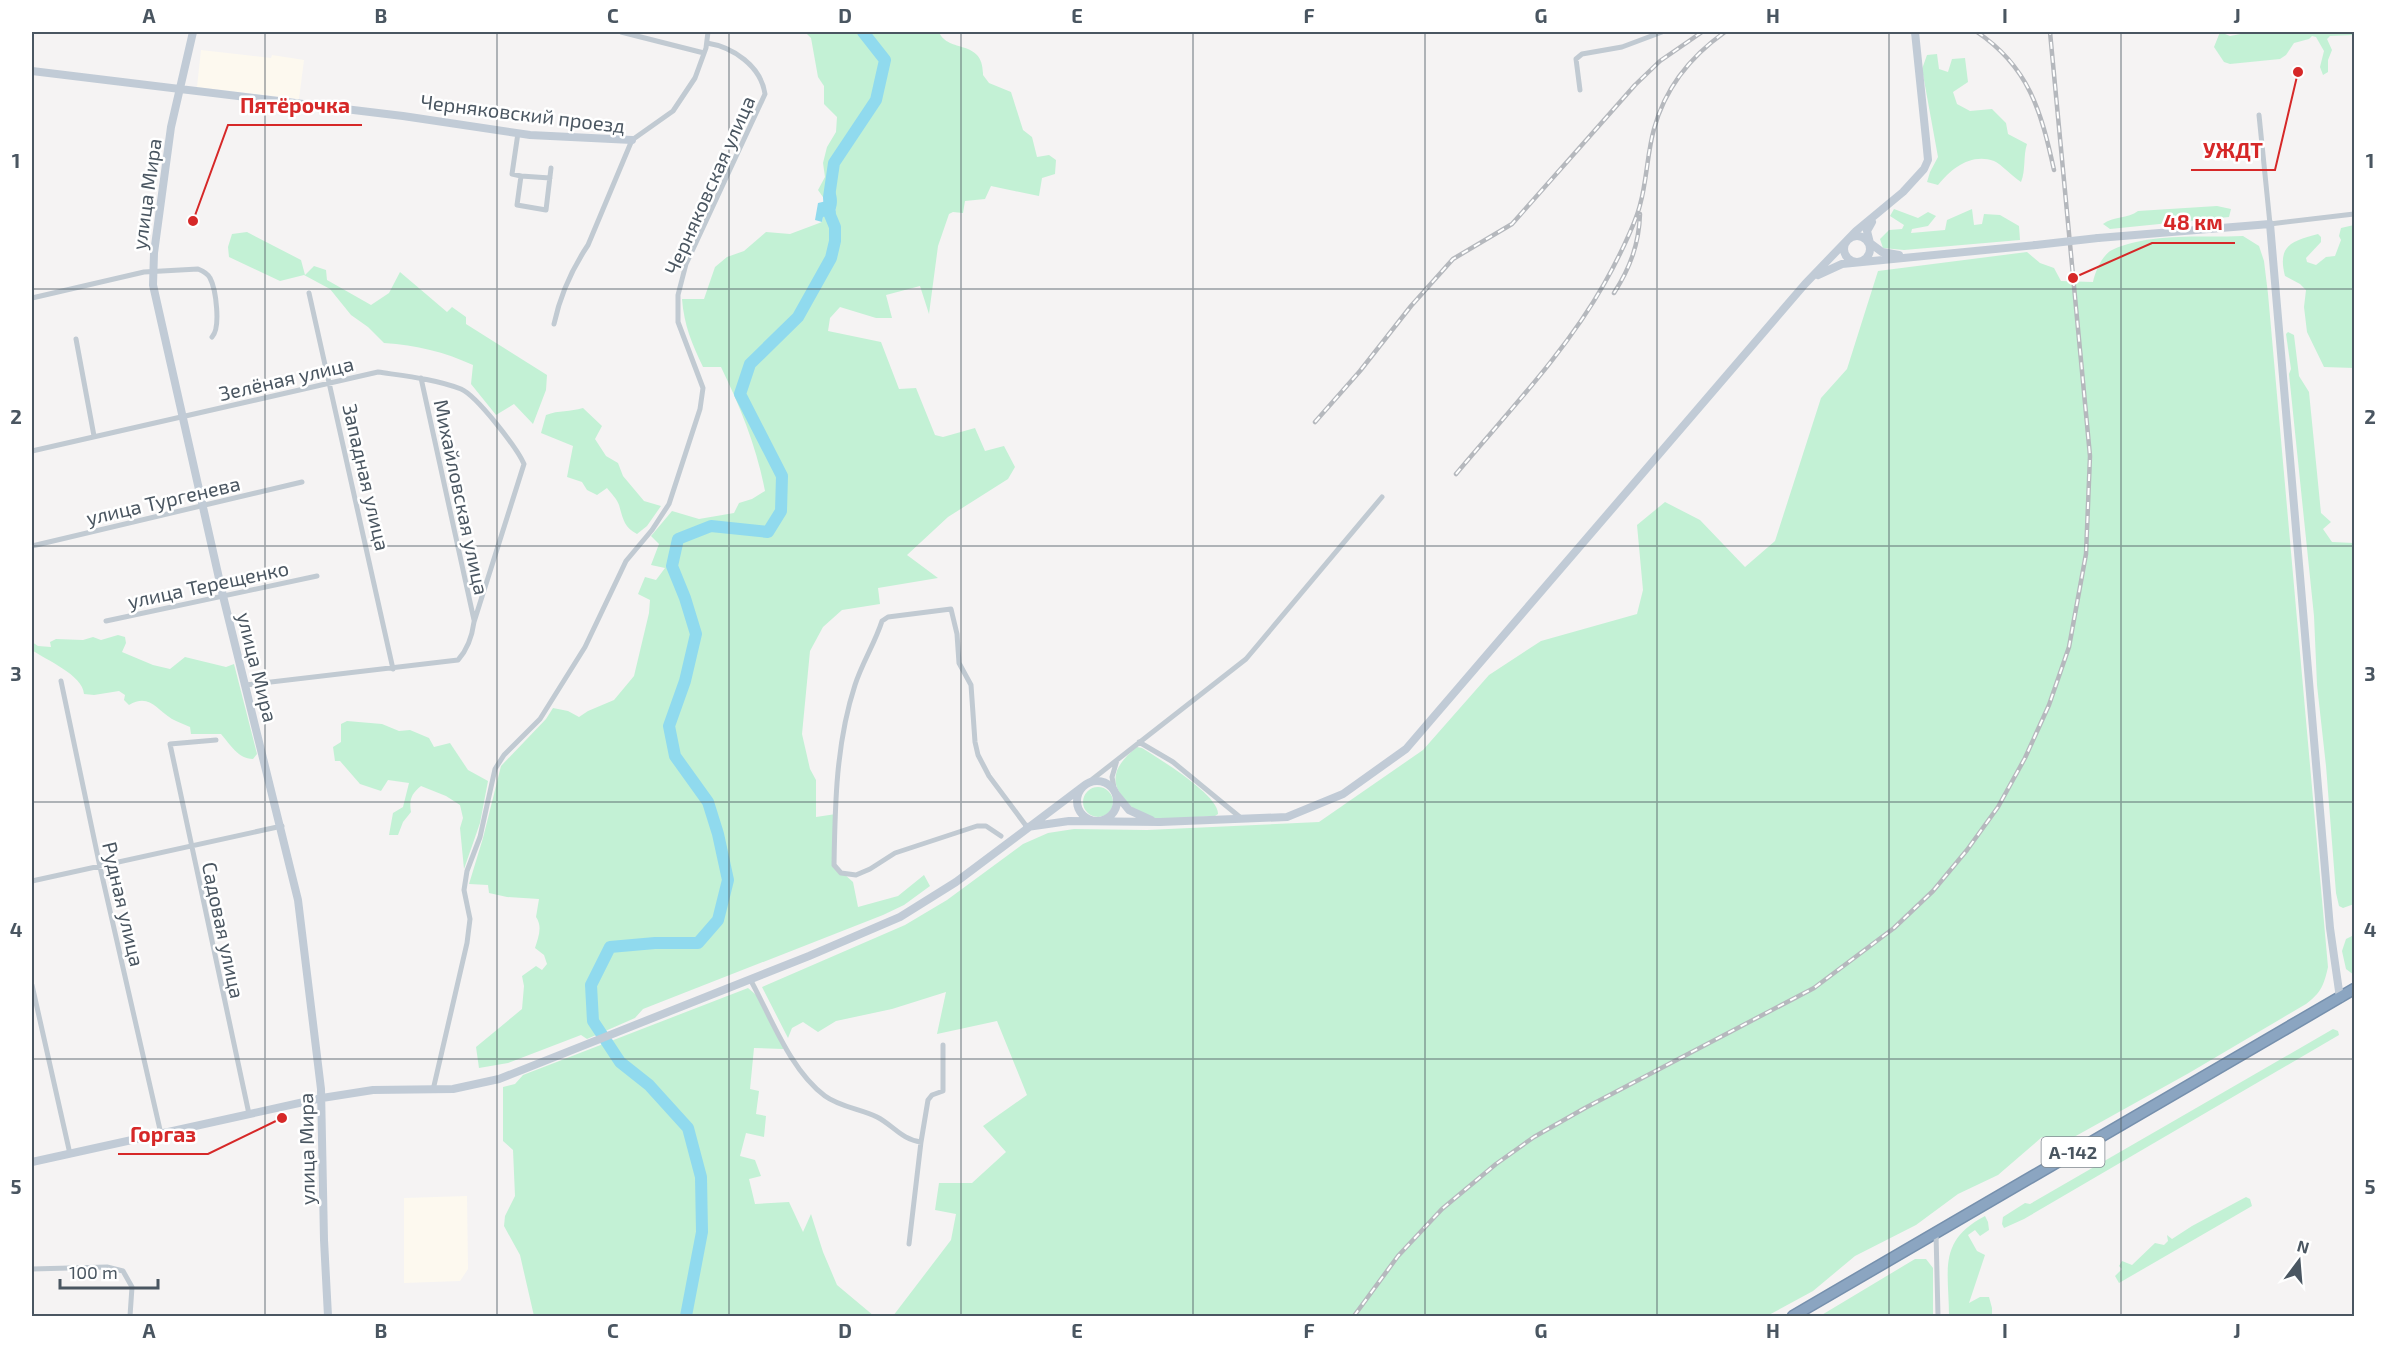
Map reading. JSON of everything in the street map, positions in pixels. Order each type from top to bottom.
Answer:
[{"type":"highway","name":"А-142","points":[[1793,1317],[2355,989]]},
{"type":"street","name":"улица Мира","points":[[193,32],[171,127],[152,272],[156,302],[223,596],[282,826],[303,929],[322,1098],[324,1240],[328,1317]]},
{"type":"street","points":[[621,32],[704,53]]},
{"type":"street","points":[[632,140],[673,111],[695,78],[707,43],[708,32]]},
{"type":"street","points":[[1580,90],[1576,59],[1582,54],[1622,46],[1662,32]]},
{"type":"street","points":[[1027,827],[1060,822],[1160,822],[1287,817],[1343,794],[1406,749],[1805,284],[1848,239],[1917,178],[1928,160],[1915,32]]},
{"type":"street","name":"Черняковская улица","points":[[433,1090],[470,919],[464,890],[467,872],[480,837],[495,769],[504,755],[540,719],[585,647],[626,561],[652,530],[669,504],[700,409],[702,388],[678,322],[678,295],[686,264],[765,94],[764,84],[748,63],[734,51],[707,43]]},
{"type":"street","name":"Черняковский проезд","points":[[32,71],[403,116],[518,133],[632,140],[588,244],[566,286],[554,324]]},
{"type":"street","points":[[2259,115],[2330,928],[2340,998]]},
{"type":"street","points":[[518,133],[512,174],[550,178]]},
{"type":"street","points":[[521,176],[517,205],[546,210],[551,168]]},
{"type":"street","points":[[1885,208],[1868,227],[1867,235],[1870,243],[1869,255],[1858,262],[1850,260],[1846,255],[1844,247],[1848,239],[1858,236],[1870,243],[1882,252],[1910,256]]},
{"type":"street","points":[[1805,284],[1829,268],[1858,262],[2355,214]]},
{"type":"street","points":[[32,298],[129,275],[198,269],[210,278],[218,327],[212,337]]},
{"type":"street","name":"Западная улица","points":[[309,293],[393,669]]},
{"type":"street","points":[[76,339],[94,436]]},
{"type":"street","name":"Зелёная улица","points":[[32,451],[378,372],[421,378],[463,390],[487,413],[524,464],[474,622]]},
{"type":"street","name":"Михайловская улица","points":[[421,378],[474,622]]},
{"type":"street","name":"улица Тургенева","points":[[32,546],[302,482]]},
{"type":"street","points":[[32,1162],[322,1098],[374,1090],[453,1089],[499,1079],[900,917],[956,882],[1246,659],[1382,496]]},
{"type":"street","name":"улица Терещенко","points":[[106,621],[317,576]]},
{"type":"street","points":[[1001,836],[986,826],[977,826],[895,853],[870,869],[856,874],[841,873],[834,865],[837,777],[841,744],[854,688],[863,662],[882,621],[888,617],[951,609],[957,634],[960,663],[971,685],[978,755],[989,776],[1027,827]]},
{"type":"street","points":[[246,685],[458,660],[466,651],[474,622]]},
{"type":"street","name":"Рудная улица","points":[[61,681],[100,867],[161,1134]]},
{"type":"street","name":"Садовая улица","points":[[216,740],[170,744],[249,1114]]},
{"type":"street","points":[[1138,742],[1173,762],[1241,819]]},
{"type":"street","points":[[1118,758],[1112,777],[1115,793],[1116,803],[1113,813],[1108,818],[1095,821],[1084,817],[1077,807],[1078,795],[1085,785],[1102,782],[1115,793],[1132,812],[1160,822]]},
{"type":"street","points":[[32,881],[282,826]]},
{"type":"street","points":[[750,979],[801,1073],[827,1097],[878,1118],[900,1135],[921,1142]]},
{"type":"street","points":[[32,985],[70,1154]]},
{"type":"street","points":[[909,1244],[928,1100],[932,1095],[943,1091],[943,1045]]},
{"type":"street","points":[[1936,1232],[1938,1317]]},
{"type":"street","points":[[32,1269],[107,1267],[123,1271],[132,1287],[130,1317]]},
{"type":"shaded area","points":[[201,50],[271,58],[272,55],[304,60],[299,99],[197,87]]},
{"type":"shaded area","points":[[467,1196],[468,1269],[460,1281],[404,1283],[404,1198]]},
{"type":"green space","points":[[805,32],[939,32],[950,43],[972,51],[978,56],[982,63],[983,75],[989,83],[1011,92],[1023,130],[1032,137],[1037,157],[1049,155],[1056,160],[1055,174],[1042,178],[1039,196],[991,186],[985,199],[965,201],[963,213],[949,214],[938,246],[929,314],[920,286],[886,295],[892,318],[876,318],[840,307],[830,318],[828,331],[881,342],[899,389],[916,388],[935,435],[943,437],[975,428],[985,451],[1004,446],[1015,467],[1008,479],[948,517],[907,555],[938,578],[878,588],[880,604],[842,610],[823,627],[810,651],[802,734],[810,769],[816,780],[816,817],[836,814],[834,865],[853,882],[858,907],[898,896],[924,875],[930,886],[904,905],[883,915],[643,1009],[635,1018],[587,1039],[581,1035],[508,1063],[479,1068],[476,1047],[522,1009],[524,986],[522,976],[536,966],[542,970],[547,964],[544,955],[535,948],[539,932],[536,917],[539,899],[507,897],[489,893],[488,885],[469,884],[501,766],[546,719],[553,708],[568,711],[579,717],[614,700],[634,676],[650,600],[638,594],[645,577],[656,580],[665,568],[651,565],[659,544],[651,536],[672,511],[699,519],[734,513],[739,503],[752,499],[765,491],[753,443],[735,397],[721,367],[703,367],[689,334],[682,299],[704,299],[715,267],[727,257],[744,251],[766,232],[790,234],[822,222],[823,217],[832,215],[836,210],[831,201],[825,200],[818,190],[825,177],[823,163],[827,147],[836,132],[837,117],[824,104],[824,86],[818,77],[811,38]]},
{"type":"green space","points":[[2220,32],[2230,36],[2251,32],[2354,32],[2354,35],[2330,36],[2327,39],[2332,50],[2328,60],[2328,72],[2323,75],[2320,67],[2324,51],[2316,37],[2312,36],[2294,43],[2286,55],[2280,59],[2230,64],[2224,62],[2214,47]]},
{"type":"green space","points":[[1937,54],[1939,69],[1948,72],[1952,59],[1965,58],[1968,82],[1953,92],[1957,104],[1970,111],[1992,109],[2006,123],[2008,134],[2027,144],[2021,182],[1994,161],[1978,159],[1956,168],[1938,185],[1927,182],[1938,157],[1922,69],[1927,55]]},
{"type":"green space","points":[[2217,206],[2231,209],[2229,217],[2110,229],[2103,224],[2138,211]]},
{"type":"green space","points":[[1894,209],[1918,218],[1928,212],[1936,216],[1928,226],[1912,229],[1911,233],[1945,230],[1947,220],[1972,209],[1974,225],[1982,224],[1984,214],[2000,215],[2019,226],[2020,240],[1904,250],[1883,248],[1880,239],[1889,230],[1902,229],[1904,225],[1890,216]]},
{"type":"green space","points":[[2354,225],[2354,368],[2324,367],[2307,332],[2304,307],[2306,290],[2285,276],[2283,257],[2285,251],[2294,242],[2318,234],[2321,242],[2306,258],[2307,262],[2316,265],[2326,257],[2335,256],[2341,240],[2339,236],[2341,228]]},
{"type":"green space","points":[[247,232],[301,260],[305,275],[314,266],[326,270],[327,280],[371,305],[389,293],[400,272],[447,312],[452,307],[466,317],[466,324],[547,375],[546,390],[533,424],[514,404],[496,415],[471,384],[473,365],[430,350],[384,343],[368,327],[351,315],[330,289],[304,275],[280,281],[229,257],[228,247],[232,234]]},
{"type":"green space","points":[[2243,236],[2259,246],[2264,261],[2268,294],[2328,967],[2321,988],[2306,1004],[2074,1137],[2042,1137],[1998,1175],[1958,1194],[1916,1225],[1855,1256],[1813,1291],[1767,1316],[893,1316],[951,1240],[956,1214],[935,1210],[939,1183],[972,1183],[1006,1152],[983,1126],[1027,1095],[997,1021],[937,1034],[946,992],[892,1009],[836,1021],[818,1032],[803,1022],[792,1028],[788,1038],[762,987],[905,925],[947,900],[1023,844],[1048,833],[1074,829],[1147,830],[1319,822],[1423,750],[1489,675],[1541,641],[1637,614],[1643,590],[1637,525],[1665,502],[1700,520],[1745,567],[1775,541],[1821,398],[1847,369],[1878,271],[2027,252],[2040,263],[2054,268],[2061,281],[2093,282],[2097,269],[2105,256],[2112,250],[2127,244],[2160,238]]},
{"type":"green space","points":[[2288,332],[2294,335],[2299,376],[2309,392],[2321,513],[2331,522],[2323,529],[2332,542],[2354,543],[2354,904],[2343,908],[2339,906],[2336,893],[2317,685],[2314,616],[2289,374],[2291,369],[2286,334]]},
{"type":"green space","points":[[583,408],[602,426],[595,439],[606,456],[618,463],[623,476],[644,501],[661,506],[647,526],[637,534],[627,525],[618,503],[607,488],[597,495],[587,490],[582,482],[567,477],[573,446],[541,433],[546,415]]},
{"type":"green space","points":[[118,635],[125,637],[126,643],[122,652],[153,665],[170,669],[185,657],[226,667],[234,664],[257,754],[253,759],[239,754],[221,734],[191,734],[190,727],[172,719],[152,704],[142,701],[129,705],[124,700],[125,695],[119,691],[94,695],[84,694],[82,687],[71,674],[32,650],[32,642],[38,646],[51,647],[50,642],[56,639],[83,640],[93,637],[101,640]]},
{"type":"green space","points":[[347,721],[382,724],[399,731],[410,730],[429,738],[434,747],[450,743],[468,770],[488,781],[480,823],[464,869],[460,828],[463,818],[460,805],[446,796],[421,786],[412,798],[411,812],[403,822],[398,835],[389,835],[393,813],[403,807],[409,783],[388,780],[381,791],[360,784],[340,761],[335,761],[333,747],[341,742],[341,724]]},
{"type":"green space","points":[[1137,747],[1161,760],[1199,787],[1216,806],[1218,814],[1165,819],[1146,816],[1134,809],[1120,793],[1115,779],[1119,766]]},
{"type":"green space","points":[[1098,787],[1109,791],[1113,802],[1109,813],[1098,817],[1087,813],[1083,802],[1087,791]]},
{"type":"green space","points":[[2354,935],[2354,975],[2346,969],[2342,951],[2346,939]]},
{"type":"green space","points":[[748,988],[761,999],[785,1043],[783,1049],[754,1048],[750,1089],[759,1091],[756,1114],[766,1116],[764,1137],[746,1133],[740,1156],[755,1160],[761,1176],[749,1179],[755,1204],[789,1202],[803,1232],[811,1214],[837,1285],[874,1316],[534,1316],[520,1255],[504,1226],[505,1216],[515,1196],[513,1150],[503,1141],[503,1087],[515,1084],[523,1075]]},
{"type":"green space","points":[[2333,1029],[2338,1031],[2339,1035],[2024,1219],[2004,1228],[2003,1217],[2025,1203],[2030,1204]]},
{"type":"green space","points":[[2246,1197],[2250,1199],[2252,1206],[2119,1283],[2115,1276],[2122,1269],[2119,1266],[2122,1261],[2132,1265],[2155,1243],[2164,1245],[2168,1241],[2167,1235],[2172,1239]]},
{"type":"green space","points":[[1985,1216],[1989,1230],[1980,1236],[1975,1230],[1968,1235],[1977,1251],[1985,1255],[1969,1303],[1980,1297],[1989,1297],[1992,1316],[1949,1316],[1948,1271],[1953,1247],[1959,1236]]},
{"type":"green space","points":[[1915,1259],[1926,1259],[1933,1268],[1933,1316],[1820,1316]]},
{"type":"water","points":[[833,186],[837,205],[833,213],[823,217],[822,222],[815,220],[818,203],[831,200],[829,188]]},
{"type":"waterway","points":[[686,1316],[702,1232],[701,1177],[688,1128],[649,1085],[620,1062],[593,1021],[591,985],[610,947],[655,943],[698,943],[718,920],[728,880],[718,834],[708,802],[675,756],[669,726],[685,681],[696,634],[672,566],[678,539],[711,526],[768,532],[781,511],[782,476],[740,394],[750,364],[798,317],[831,258],[835,227],[830,215],[829,197],[834,163],[876,100],[885,60],[863,32]]},
{"type":"railway","points":[[1315,422],[1453,259],[1512,224],[1635,85],[1660,61],[1702,32]]},
{"type":"railway","points":[[1456,474],[1534,382],[1589,309],[1614,266],[1637,213],[1652,138],[1665,100],[1690,62],[1725,32]]},
{"type":"railway","points":[[1977,32],[1995,46],[2021,75],[2038,110],[2054,170]]},
{"type":"railway","points":[[1354,1316],[1398,1256],[1442,1209],[1496,1164],[1534,1137],[1585,1108],[1814,988],[1894,928],[1933,891],[1967,850],[1998,807],[2025,758],[2049,705],[2069,647],[2086,554],[2090,456],[2050,32]]},
{"type":"railway","points":[[1614,293],[1633,255],[1640,214]]},
{"type":"place","name":"УЖДТ","points":[[2298,72]]},
{"type":"place","name":"Пятёрочка","points":[[193,221]]},
{"type":"place","name":"48 км","points":[[2073,278]]},
{"type":"place","name":"Горгаз","points":[[282,1118]]}]
